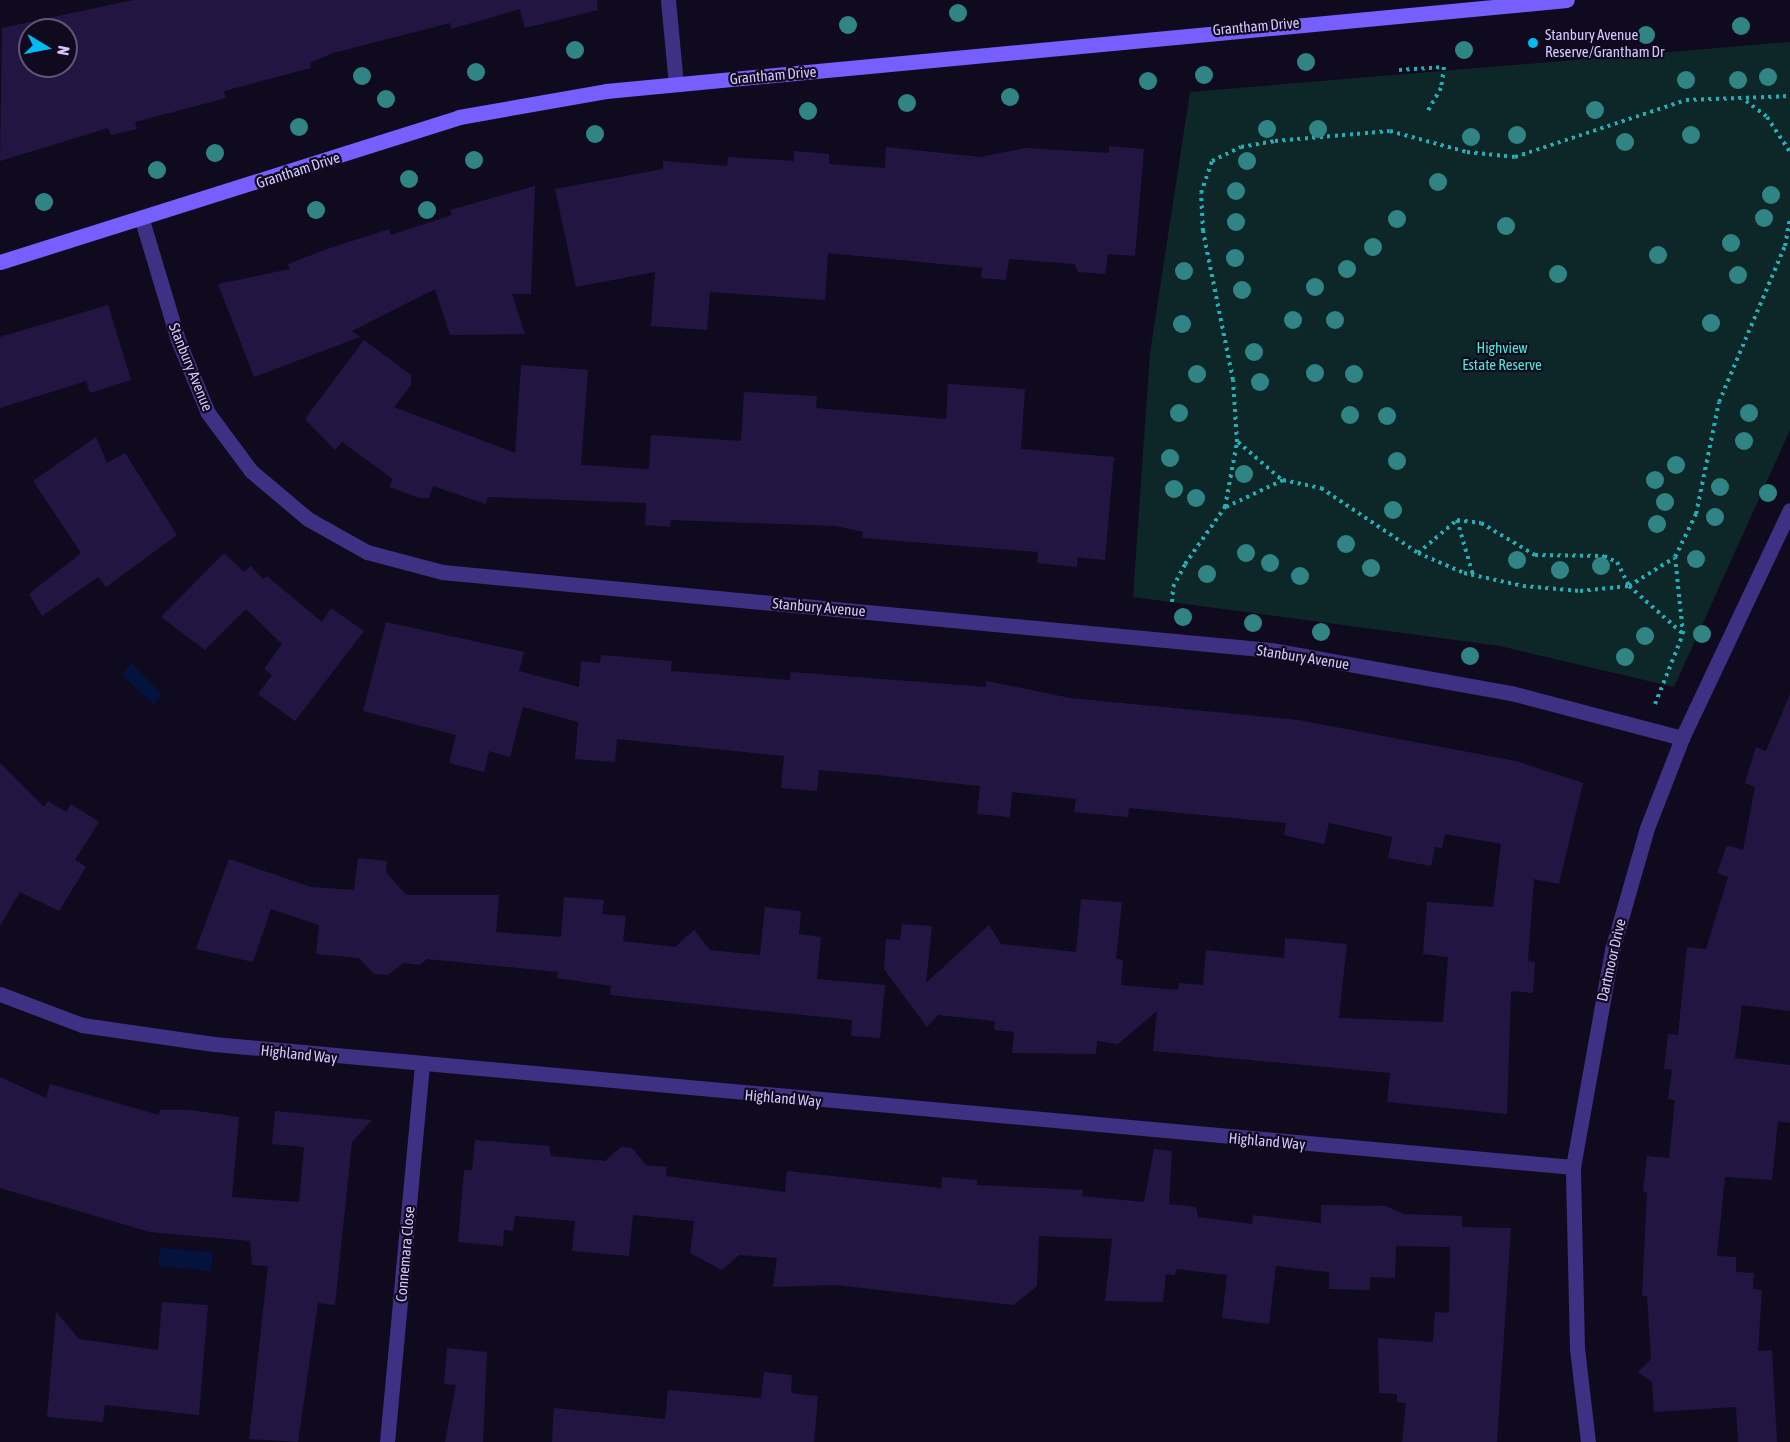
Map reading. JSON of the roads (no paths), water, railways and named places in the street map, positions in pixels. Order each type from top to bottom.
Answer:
[{"type":"street","points":[[668,0],[676,84]]},
{"type":"street","name":"Grantham Drive","points":[[0,262],[142,220],[459,117],[606,91],[1567,0]]},
{"type":"street","name":"Stanbury Avenue","points":[[142,220],[178,340],[208,413],[251,471],[308,519],[367,552],[442,572],[1271,650],[1511,693],[1682,738]]},
{"type":"street","name":"Dartmoor Drive","points":[[1588,1442],[1577,1338],[1573,1167],[1612,950],[1647,828],[1682,738],[1790,510]]},
{"type":"street","name":"Highland Way","points":[[0,994],[82,1025],[126,1033],[422,1067],[1573,1167]]},
{"type":"street","name":"Connemara Close","points":[[387,1442],[422,1067]]},
{"type":"place","name":"Stanbury Avenue Reserve/Grantham Dr","points":[[1533,43]]},
{"type":"park label","name":"Highview Estate Reserve","points":[[1502,356]]}]
